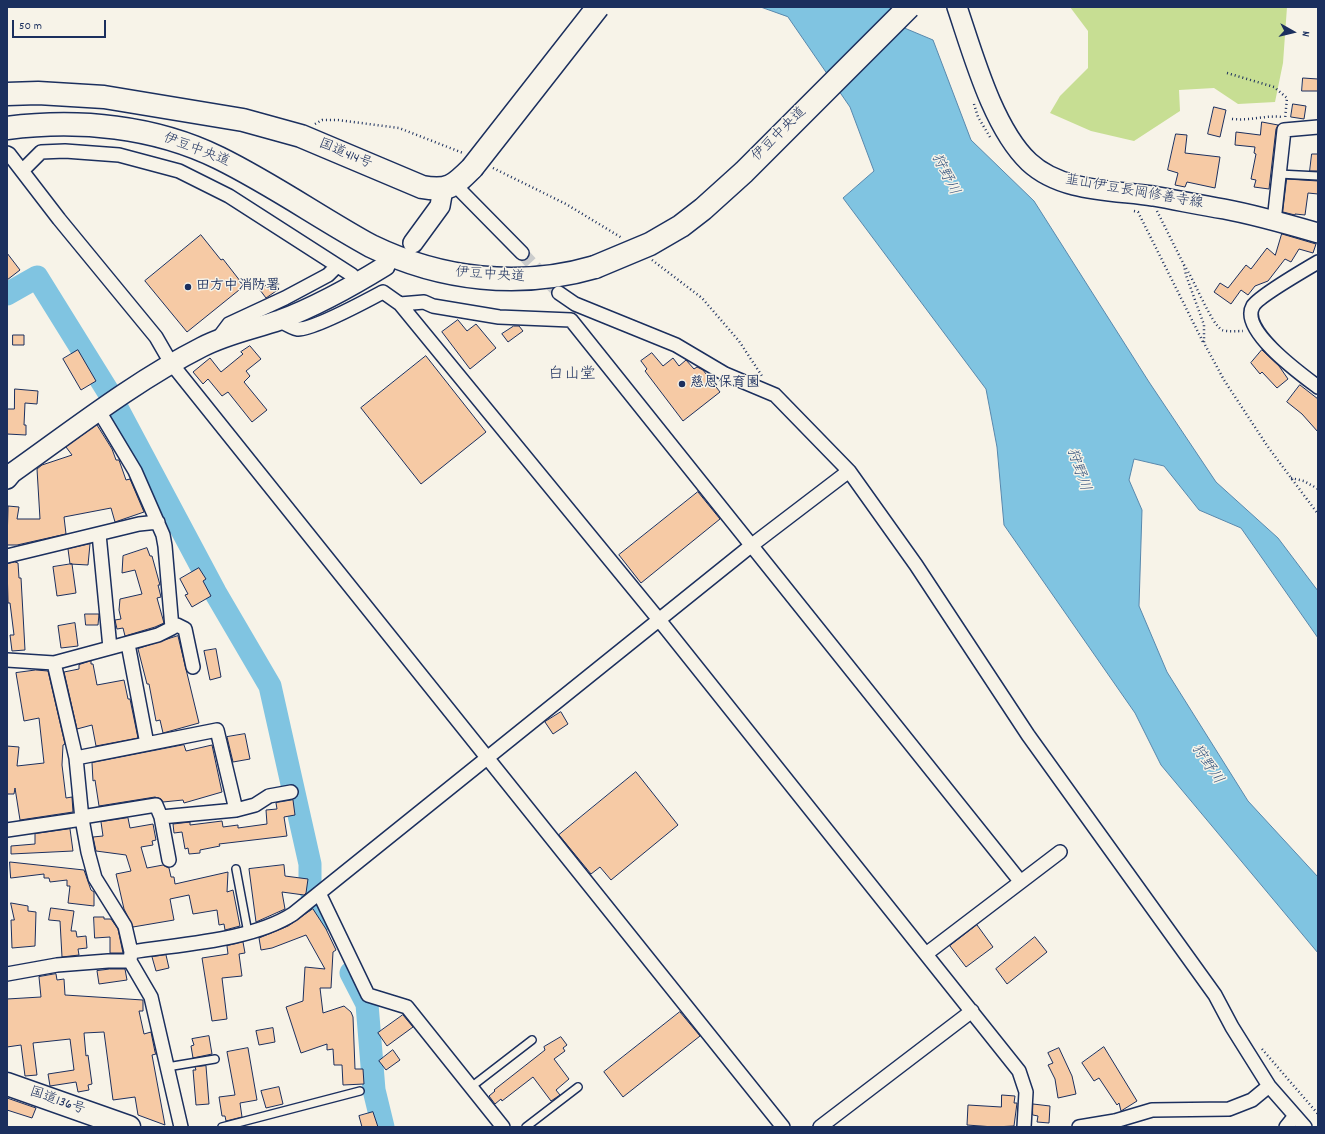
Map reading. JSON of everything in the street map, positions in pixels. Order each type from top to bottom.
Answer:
[{"type":"highway","points":[[449,187],[477,163],[598,7]]},
{"type":"highway","name":"伊豆中央道","points":[[7,121],[56,117],[110,119],[142,125],[199,141],[244,164],[392,249],[436,263],[476,271],[513,273],[558,269],[592,264],[619,252],[648,239],[677,222],[701,205],[900,7]]},
{"type":"highway","name":"伊豆中央道","points":[[7,128],[43,124],[81,124],[109,126],[172,139],[240,169],[371,246],[390,255],[434,270],[476,277],[515,279],[559,275],[650,244],[681,226],[703,209],[744,172],[909,7]]},
{"type":"highway","name":"国道414号","points":[[8,95],[38,93],[104,97],[243,120],[301,136],[422,187],[449,187]]},
{"type":"highway","name":"国道136号","points":[[7,1084],[129,1127]]},
{"type":"street","name":"韮山伊豆長岡修善寺線","points":[[957,7],[982,81],[1007,132],[1029,162],[1042,172],[1069,184],[1153,196],[1226,209],[1318,233]]},
{"type":"street","points":[[1274,221],[1284,123],[1318,127]]},
{"type":"street","points":[[22,171],[41,152],[65,151],[119,155],[179,171],[229,196],[352,275]]},
{"type":"street","points":[[7,153],[10,154],[22,171],[156,337],[171,363],[489,758],[783,1127]]},
{"type":"street","points":[[413,243],[440,206],[449,187],[522,253]]},
{"type":"street","points":[[1318,262],[1253,306],[1252,321],[1256,330],[1275,352],[1318,388]]},
{"type":"street","points":[[217,340],[229,324],[328,275],[337,266]]},
{"type":"street","points":[[7,479],[12,473],[171,363],[217,340],[279,320],[341,292],[385,266]]},
{"type":"street","points":[[279,320],[298,329],[307,328],[354,308],[383,292],[400,304],[660,621],[972,1011],[1023,1079],[1026,1092],[1024,1127]]},
{"type":"street","points":[[559,293],[587,309],[676,345],[725,374],[775,395],[849,471],[916,565],[1028,735],[1215,995],[1232,1027],[1269,1086],[1294,1116],[1306,1127]]},
{"type":"street","points":[[400,304],[424,302],[434,306],[500,317],[571,320],[1020,881]]},
{"type":"street","points":[[100,411],[135,471],[158,522],[166,546],[172,628]]},
{"type":"street","points":[[7,974],[57,965],[108,961],[248,933],[284,919],[489,758],[752,546],[849,471]]},
{"type":"street","points":[[7,556],[139,524],[158,522]]},
{"type":"street","points":[[99,534],[110,648]]},
{"type":"street","points":[[7,660],[54,663],[128,644],[158,634],[177,625],[185,629],[193,667]]},
{"type":"street","points":[[128,644],[147,744]]},
{"type":"street","points":[[54,663],[76,758],[82,818],[88,852],[95,878],[125,926],[130,956],[151,997],[180,1127]]},
{"type":"street","points":[[76,758],[217,730],[236,810]]},
{"type":"street","points":[[161,817],[236,810],[255,805],[274,795],[291,792]]},
{"type":"street","points":[[7,830],[156,805],[161,817],[169,860]]},
{"type":"street","points":[[926,954],[1060,852]]},
{"type":"street","points":[[319,893],[368,995],[407,1007],[503,1127]]},
{"type":"street","points":[[820,1127],[972,1011]]},
{"type":"street","points":[[1079,1127],[1105,1125],[1152,1110],[1229,1109],[1252,1100],[1269,1086]]},
{"type":"street","points":[[1286,1127],[1294,1116]]},
{"type":"lane","points":[[1279,174],[1318,176]]},
{"type":"lane","points":[[236,869],[248,933]]},
{"type":"lane","points":[[471,1087],[532,1040]]},
{"type":"lane","points":[[167,1067],[215,1059]]},
{"type":"lane","points":[[526,1127],[578,1087]]},
{"type":"lane","points":[[222,1127],[360,1091]]},
{"type":"path","points":[[1227,72],[1274,87],[1287,98],[1284,123],[1267,116],[1246,121],[1232,119]]},
{"type":"path","points":[[301,136],[322,120],[338,120],[399,128],[566,204],[627,242]]},
{"type":"path","points":[[1153,196],[1155,207],[1184,265],[1193,278],[1214,324],[1223,330],[1256,330]]},
{"type":"path","points":[[1131,210],[1138,212],[1224,380],[1291,478],[1318,514]]},
{"type":"path","points":[[646,256],[702,298],[739,341],[775,395]]},
{"type":"path","points":[[1184,265],[1186,275],[1204,325],[1204,343]]},
{"type":"path","points":[[1291,478],[1304,481],[1318,489]]},
{"type":"path","points":[[1258,1045],[1318,1114]]},
{"type":"green space","points":[[1070,7],[1287,7],[1283,63],[1275,102],[1238,104],[1214,88],[1179,90],[1180,111],[1134,141],[1091,131],[1050,113],[1060,96],[1088,68],[1088,31]]},
{"type":"water","name":"狩野川","points":[[761,7],[907,7],[902,27],[933,40],[971,140],[1034,201],[1149,382],[1216,482],[1278,538],[1318,591],[1318,638],[1241,528],[1199,510],[1164,466],[1134,459],[1129,480],[1142,510],[1139,606],[1167,672],[1248,801],[1318,877],[1318,953],[1161,765],[1135,713],[1004,525],[997,447],[986,389],[843,198],[874,171],[850,107],[788,17]]},
{"type":"building","points":[[1303,78],[1318,79],[1318,91],[1302,91]]},
{"type":"building","points":[[1293,104],[1306,106],[1304,119],[1291,117]]},
{"type":"building","points":[[1214,107],[1226,110],[1220,137],[1208,134]]},
{"type":"building","points":[[1262,122],[1278,125],[1276,129],[1269,189],[1254,187],[1256,180],[1251,179],[1256,154],[1254,153],[1255,147],[1235,145],[1236,132],[1260,135]]},
{"type":"building","points":[[1176,134],[1187,135],[1185,153],[1220,157],[1215,188],[1187,182],[1185,187],[1175,185],[1178,173],[1168,170]]},
{"type":"building","points":[[1312,154],[1318,154],[1318,171],[1310,171]]},
{"type":"building","points":[[1287,179],[1318,181],[1318,194],[1308,193],[1305,215],[1295,215],[1283,212]]},
{"type":"building","points":[[1282,234],[1316,244],[1313,253],[1299,249],[1291,262],[1285,259],[1268,281],[1255,286],[1248,295],[1241,290],[1231,304],[1214,292],[1220,283],[1228,288],[1246,265],[1251,269],[1267,248],[1275,255]]},
{"type":"building","points":[[201,235],[221,260],[223,259],[244,286],[187,332],[145,281]]},
{"type":"building","points":[[7,253],[20,270],[7,280]]},
{"type":"building","points":[[272,281],[279,289],[266,298],[260,290]]},
{"type":"building","points":[[458,320],[467,331],[476,324],[496,348],[470,369],[442,332]]},
{"type":"building","points":[[514,326],[519,326],[523,331],[508,342],[502,334]]},
{"type":"building","points":[[13,335],[24,335],[24,345],[13,345]]},
{"type":"building","points":[[250,346],[261,359],[246,371],[250,376],[244,382],[267,410],[252,422],[228,392],[222,396],[208,379],[203,384],[193,372],[210,358],[221,372],[243,354],[241,352]]},
{"type":"building","points":[[78,350],[96,381],[81,390],[63,359]]},
{"type":"building","points":[[1262,350],[1279,366],[1288,379],[1277,388],[1262,372],[1260,374],[1251,363]]},
{"type":"building","points":[[652,353],[663,366],[673,358],[679,366],[686,360],[694,369],[697,367],[703,370],[720,392],[683,421],[645,371],[647,369],[641,361]]},
{"type":"building","points":[[426,356],[486,432],[421,484],[361,408]]},
{"type":"building","points":[[1300,385],[1318,399],[1318,432],[1302,414],[1287,402]]},
{"type":"building","points":[[15,389],[38,391],[37,404],[25,403],[24,425],[26,425],[26,435],[7,434],[7,409],[14,409]]},
{"type":"building","points":[[97,425],[112,449],[116,460],[119,460],[126,480],[130,479],[144,512],[115,522],[111,508],[64,517],[66,534],[17,545],[7,545],[8,506],[19,507],[17,519],[40,519],[37,469],[42,465],[72,455],[66,447]]},
{"type":"building","points":[[698,492],[720,519],[641,583],[619,555]]},
{"type":"building","points":[[90,544],[88,565],[70,564],[68,549]]},
{"type":"building","points":[[147,548],[150,556],[152,556],[160,585],[158,585],[161,597],[157,598],[164,623],[125,636],[123,628],[117,629],[115,620],[121,619],[119,610],[120,599],[142,594],[135,570],[122,573],[123,556]]},
{"type":"building","points":[[15,562],[18,563],[19,578],[21,578],[25,650],[12,651],[10,635],[14,635],[10,603],[8,603],[7,564]]},
{"type":"building","points":[[72,564],[76,593],[57,596],[53,567]]},
{"type":"building","points":[[199,568],[206,579],[203,581],[211,596],[192,607],[185,595],[188,594],[180,579]]},
{"type":"building","points":[[85,614],[99,614],[98,625],[86,625]]},
{"type":"building","points":[[75,623],[78,646],[61,648],[58,626]]},
{"type":"building","points":[[178,636],[199,723],[163,733],[160,720],[156,721],[149,684],[147,684],[138,649]]},
{"type":"building","points":[[216,649],[221,677],[210,680],[204,651]]},
{"type":"building","points":[[91,661],[91,664],[93,664],[97,685],[124,680],[128,699],[130,699],[138,738],[96,746],[92,725],[77,729],[64,672],[79,669],[79,665]]},
{"type":"building","points":[[36,670],[48,671],[65,744],[63,745],[62,765],[66,798],[72,797],[73,812],[20,820],[15,788],[14,794],[7,794],[7,746],[19,747],[17,766],[44,763],[39,718],[24,721],[16,673]]},
{"type":"building","points":[[561,712],[568,724],[553,734],[545,722]]},
{"type":"building","points":[[245,734],[250,759],[233,762],[227,737]]},
{"type":"building","points":[[184,745],[186,751],[212,745],[222,792],[184,803],[183,800],[163,802],[161,799],[155,797],[99,806],[95,780],[93,781],[92,763]]},
{"type":"building","points":[[636,772],[678,825],[611,880],[600,867],[591,874],[559,835]]},
{"type":"building","points":[[293,800],[295,815],[284,817],[287,836],[219,844],[220,846],[200,850],[200,853],[189,854],[188,848],[185,849],[182,832],[174,833],[173,824],[190,822],[190,825],[222,821],[223,827],[238,825],[238,828],[267,824],[266,810],[277,809],[276,803]]},
{"type":"building","points":[[128,818],[130,828],[153,824],[156,840],[152,841],[153,845],[141,847],[147,868],[163,865],[169,868],[171,877],[174,877],[175,884],[228,872],[227,892],[233,890],[240,926],[225,930],[224,924],[219,925],[217,910],[193,914],[189,895],[170,899],[174,920],[133,927],[124,909],[116,874],[131,871],[126,855],[96,851],[93,837],[103,836],[101,822]]},
{"type":"building","points":[[70,829],[73,851],[11,854],[11,846],[35,844],[35,834]]},
{"type":"building","points":[[10,862],[84,870],[91,890],[94,892],[94,906],[68,903],[70,886],[67,886],[67,880],[50,882],[49,878],[44,878],[44,874],[11,878]]},
{"type":"building","points":[[284,865],[285,876],[308,879],[306,893],[304,895],[282,892],[285,909],[256,922],[249,869]]},
{"type":"building","points":[[11,903],[28,906],[28,911],[36,912],[35,946],[12,948],[11,920],[14,920]]},
{"type":"building","points":[[51,908],[74,911],[71,931],[76,931],[77,937],[86,936],[87,948],[78,949],[79,955],[62,957],[60,921],[49,920]]},
{"type":"building","points":[[313,909],[326,929],[336,950],[333,952],[331,988],[320,988],[323,1013],[344,1006],[351,1012],[353,1017],[355,1069],[363,1069],[364,1084],[343,1085],[342,1065],[334,1065],[333,1049],[327,1050],[327,1044],[301,1053],[286,1007],[303,1001],[305,967],[325,969],[306,935],[272,948],[261,950],[259,938],[288,926]]},
{"type":"building","points":[[94,917],[111,919],[118,929],[123,953],[110,953],[110,937],[95,938]]},
{"type":"building","points":[[977,925],[993,947],[966,967],[950,946]]},
{"type":"building","points":[[1035,937],[1047,952],[1007,984],[996,969]]},
{"type":"building","points":[[243,942],[245,953],[239,954],[242,976],[222,978],[227,1019],[212,1021],[202,958],[228,954],[227,946]]},
{"type":"building","points":[[166,955],[169,968],[156,971],[152,957]]},
{"type":"building","points":[[125,969],[127,980],[99,984],[97,971]]},
{"type":"building","points":[[56,974],[57,980],[64,979],[65,995],[143,1000],[143,1011],[139,1011],[144,1034],[151,1032],[156,1054],[152,1055],[165,1125],[138,1115],[135,1097],[113,1100],[104,1032],[84,1033],[86,1056],[88,1055],[92,1084],[88,1085],[89,1090],[78,1092],[76,1082],[50,1086],[48,1074],[74,1070],[70,1039],[33,1043],[37,1075],[25,1076],[21,1045],[7,1047],[7,999],[41,997],[39,977]]},
{"type":"building","points":[[680,1012],[700,1036],[623,1097],[604,1072]]},
{"type":"building","points":[[403,1015],[413,1027],[387,1046],[378,1033]]},
{"type":"building","points":[[273,1028],[275,1042],[259,1045],[256,1031]]},
{"type":"building","points":[[209,1036],[212,1054],[193,1058],[191,1046],[194,1045],[192,1039]]},
{"type":"building","points":[[561,1037],[567,1045],[563,1048],[565,1051],[554,1059],[569,1079],[556,1090],[560,1095],[551,1101],[533,1077],[502,1101],[501,1099],[495,1104],[489,1096],[495,1091],[494,1090],[545,1050],[544,1047]]},
{"type":"building","points":[[1104,1047],[1137,1101],[1121,1111],[1119,1103],[1117,1105],[1099,1078],[1094,1081],[1082,1063]]},
{"type":"building","points":[[248,1048],[257,1100],[240,1103],[242,1117],[226,1121],[225,1116],[222,1116],[219,1097],[235,1095],[227,1052]]},
{"type":"building","points":[[1059,1048],[1072,1076],[1076,1094],[1058,1098],[1055,1079],[1048,1065],[1053,1063],[1048,1053]]},
{"type":"building","points":[[393,1050],[400,1060],[386,1070],[379,1061]]},
{"type":"building","points":[[206,1066],[209,1104],[196,1105],[193,1070],[196,1070],[195,1067]]},
{"type":"building","points":[[279,1087],[283,1104],[266,1108],[261,1091]]},
{"type":"building","points":[[1002,1095],[1015,1096],[1014,1103],[1017,1103],[1014,1126],[994,1127],[967,1125],[968,1105],[1001,1107]]},
{"type":"building","points":[[7,1098],[36,1108],[32,1118],[7,1110]]},
{"type":"building","points":[[1033,1104],[1050,1106],[1049,1123],[1037,1122],[1038,1116],[1033,1115]]},
{"type":"building","points":[[373,1112],[378,1127],[362,1127],[359,1116]]},
{"type":"waterway","points":[[7,294],[37,277],[109,393],[215,592],[270,686],[310,864],[310,889],[325,919]]},
{"type":"waterway","points":[[351,973],[367,1004],[374,1090],[383,1127]]},
{"type":"tunnel","points":[[522,253],[559,293]]},
{"type":"place","name":"田方中消防署","points":[[188,287]]},
{"type":"place","name":"慈恩保育園","points":[[682,384]]},
{"type":"district","name":"白山堂","points":[[572,376]]}]
